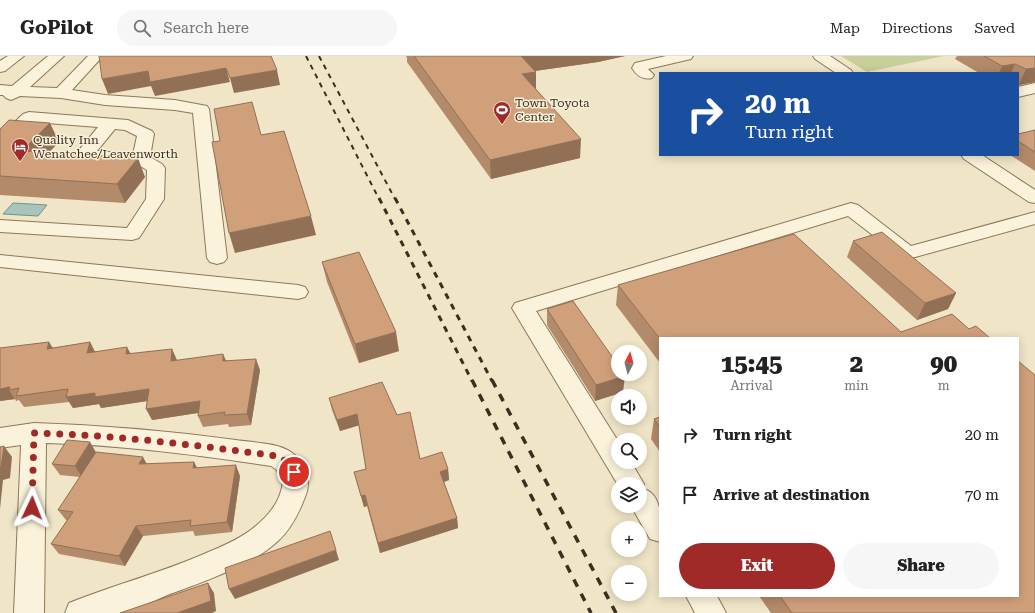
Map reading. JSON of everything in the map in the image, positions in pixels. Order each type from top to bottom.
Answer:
[{"type":"street","points":[[0,68],[17,56]]},
{"type":"street","points":[[0,104],[57,56]]},
{"type":"street","points":[[61,93],[96,56]]},
{"type":"street","points":[[647,75],[639,68],[640,66],[686,56]]},
{"type":"street","points":[[820,56],[844,72]]},
{"type":"street","points":[[1019,92],[1035,88]]},
{"type":"street","points":[[0,90],[61,93],[105,100],[174,105],[201,109],[217,258]]},
{"type":"street","points":[[0,145],[7,130],[29,117],[110,124],[128,126],[146,134],[140,159]]},
{"type":"street","points":[[0,226],[132,234],[155,199],[156,168],[140,159],[84,155],[110,124]]},
{"type":"street","points":[[972,156],[1035,198]]},
{"type":"street","points":[[627,477],[523,308],[851,209],[908,253],[1035,218]]},
{"type":"street","points":[[0,261],[298,292]]},
{"type":"street","points":[[0,438],[34,433],[74,434],[140,440],[276,456],[286,461],[294,472],[296,487],[290,504],[279,521],[262,537],[228,556],[184,576],[80,613]]},
{"type":"street","points":[[29,613],[34,433]]},
{"type":"street","points":[[647,509],[659,528]]},
{"type":"street","points":[[702,597],[711,613]]},
{"type":"green space","points":[[841,56],[944,56],[867,72]]},
{"type":"water","points":[[13,203],[47,205],[38,216],[3,214]]},
{"type":"building","points":[[99,56],[271,56],[277,70],[230,78],[226,68],[150,82],[148,71],[102,79]]},
{"type":"building","name":"Town Toyota Center","points":[[414,56],[521,56],[536,72],[522,74],[581,139],[490,160]]},
{"type":"building","points":[[984,56],[1035,56],[1035,68],[1026,69],[1015,64],[1002,66]]},
{"type":"building","points":[[252,102],[261,135],[284,131],[311,216],[229,233],[212,142],[220,141],[214,109]]},
{"type":"building","points":[[9,120],[50,123],[22,151],[138,158],[117,184],[0,176],[0,129]]},
{"type":"building","points":[[1035,130],[1035,152],[1019,142],[1019,134]]},
{"type":"building","points":[[882,232],[956,293],[925,303],[853,241]]},
{"type":"building","points":[[794,234],[901,332],[952,314],[969,329],[976,326],[989,337],[659,338],[618,285]]},
{"type":"building","points":[[359,252],[396,332],[355,344],[322,262]]},
{"type":"building","points":[[573,301],[611,355],[611,380],[596,385],[547,309]]},
{"type":"building","points":[[49,342],[47,349],[90,342],[87,353],[127,347],[126,354],[172,349],[171,361],[223,354],[223,361],[256,359],[247,414],[224,415],[225,412],[198,416],[200,401],[146,409],[149,389],[95,397],[95,393],[66,397],[68,389],[16,396],[19,388],[9,390],[10,387],[0,389],[0,348]]},
{"type":"building","points":[[1019,362],[1035,375],[1035,613],[792,613],[781,597],[1019,597]]},
{"type":"building","points":[[382,382],[397,415],[410,412],[420,459],[442,452],[448,469],[440,472],[457,518],[378,543],[365,495],[361,496],[354,472],[366,469],[357,414],[337,420],[329,398]]},
{"type":"building","points":[[659,417],[659,426],[654,419]]},
{"type":"building","points":[[67,440],[90,442],[75,466],[52,464]]},
{"type":"building","points":[[4,446],[1,467],[0,468],[0,447]]},
{"type":"building","points":[[96,452],[143,457],[139,464],[194,462],[193,468],[236,465],[227,522],[190,526],[191,520],[136,526],[119,556],[51,544],[73,512],[58,510]]},
{"type":"building","points":[[330,531],[336,550],[229,589],[225,568]]},
{"type":"building","points":[[208,583],[211,601],[177,613],[120,613]]},
{"type":"railway","points":[[306,56],[379,199]]},
{"type":"railway","points":[[319,56],[395,199]]},
{"type":"railway","points":[[379,198],[472,381]]},
{"type":"railway","points":[[395,198],[492,381]]},
{"type":"railway","points":[[472,380],[591,613]]},
{"type":"railway","points":[[492,380],[616,613]]},
{"type":"place","name":"Town Toyota Center","points":[[502,125]]},
{"type":"place","name":"Quality Inn Wenatchee/Leavenworth","points":[[20,162]]},
{"type":"route","points":[[32,508],[34,433],[74,434],[204,446],[276,456],[286,461],[294,472]]}]
